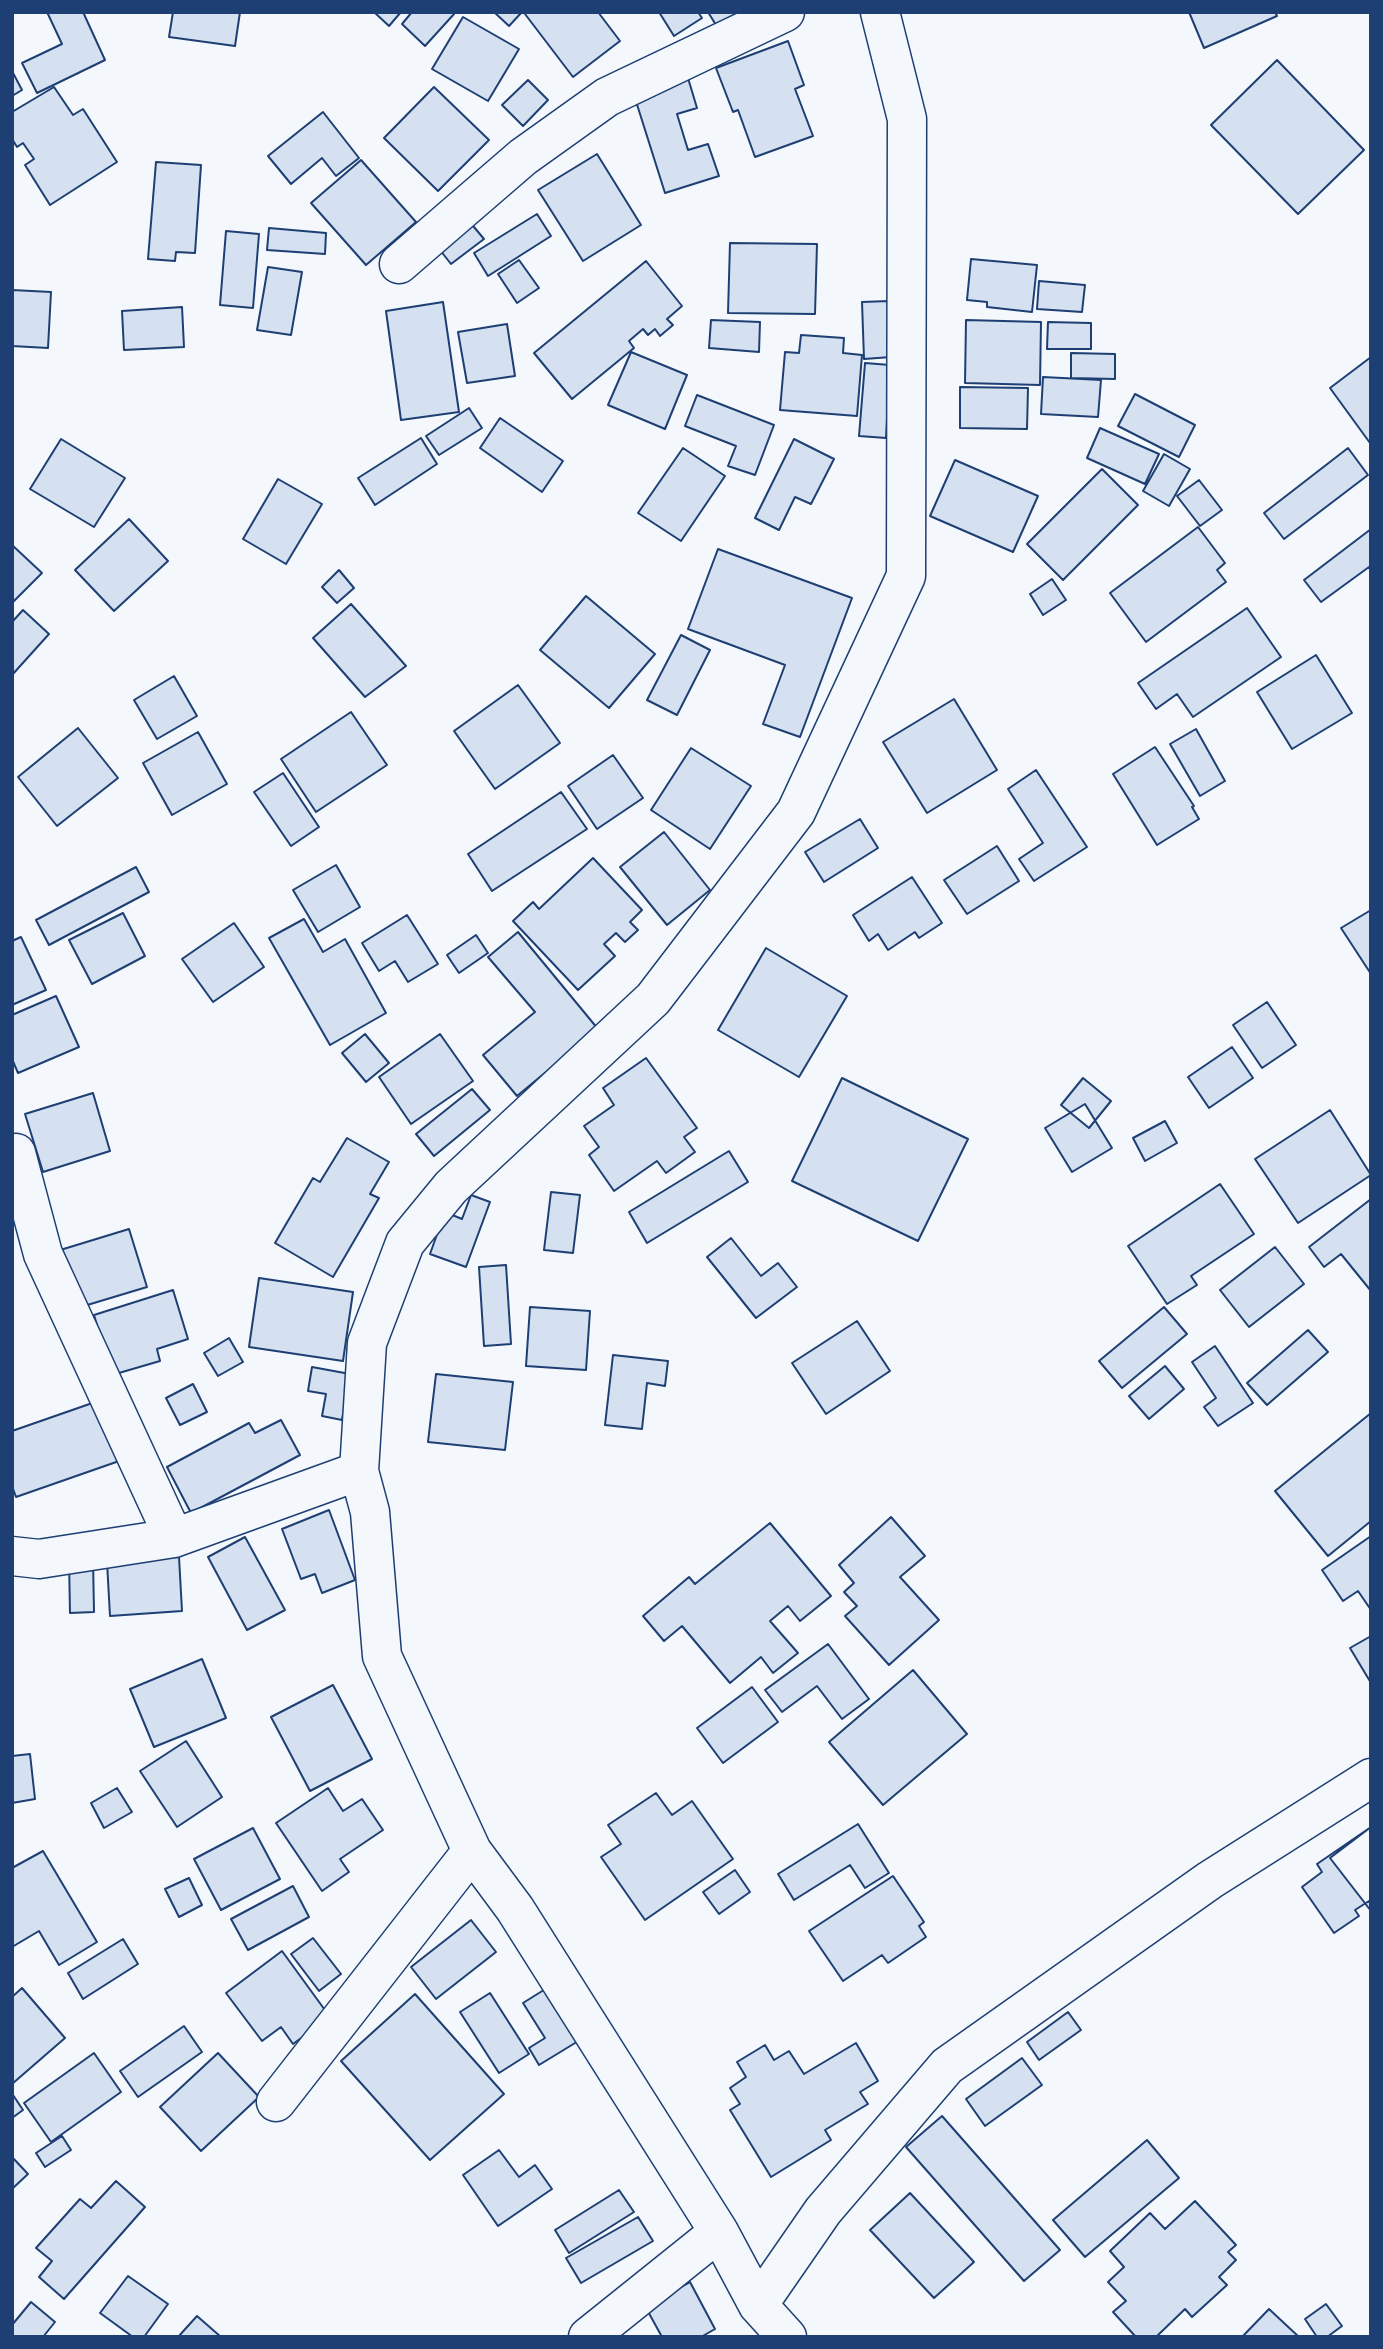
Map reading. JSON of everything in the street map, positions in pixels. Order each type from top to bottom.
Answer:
[{"type":"street","points":[[399,264],[523,156],[607,97],[785,12]]},
{"type":"street","points":[[788,2337],[758,2305],[719,2232],[514,1909],[472,1851],[382,1656],[370,1512],[359,1471],[367,1343],[405,1243],[451,1187],[653,999],[796,812],[906,576],[907,119],[880,12]]},
{"type":"street","points":[[16,1153],[43,1254],[174,1538]]},
{"type":"street","points":[[12,1556],[39,1559],[174,1538],[359,1471]]},
{"type":"street","points":[[758,2305],[824,2211],[947,2066],[1210,1880],[1371,1778]]},
{"type":"street","points":[[276,2102],[472,1851]]},
{"type":"street","points":[[588,2337],[719,2232]]},
{"type":"building","points":[[47,12],[83,12],[105,60],[37,93],[22,63],[62,44]]},
{"type":"building","points":[[173,12],[240,12],[235,46],[169,37]]},
{"type":"building","points":[[374,12],[401,12],[389,26]]},
{"type":"building","points":[[412,12],[454,14],[425,46],[402,24]]},
{"type":"building","points":[[494,12],[522,12],[509,26]]},
{"type":"building","points":[[598,12],[620,41],[573,77],[525,14]]},
{"type":"building","points":[[659,12],[698,12],[702,18],[674,36]]},
{"type":"building","points":[[708,12],[749,12],[719,30]]},
{"type":"building","points":[[1189,12],[1275,12],[1277,16],[1204,48]]},
{"type":"building","points":[[463,17],[519,49],[488,101],[432,69]]},
{"type":"building","points":[[788,41],[804,85],[795,89],[813,136],[755,157],[738,110],[733,112],[716,68]]},
{"type":"building","points":[[1277,60],[1364,150],[1298,214],[1211,125]]},
{"type":"building","points":[[12,71],[22,90],[12,96]]},
{"type":"building","points":[[688,78],[697,108],[677,114],[688,150],[708,144],[719,176],[665,193],[634,95]]},
{"type":"building","points":[[528,80],[548,100],[523,126],[502,105]]},
{"type":"building","points":[[54,87],[73,115],[83,109],[117,162],[50,205],[25,165],[34,159],[23,143],[17,147],[12,139],[12,112]]},
{"type":"building","points":[[434,87],[489,140],[438,191],[384,138]]},
{"type":"building","points":[[323,112],[359,158],[336,176],[322,158],[291,184],[268,156]]},
{"type":"building","points":[[597,154],[641,225],[583,261],[538,190]]},
{"type":"building","points":[[361,160],[416,222],[366,265],[311,203]]},
{"type":"building","points":[[156,162],[201,165],[195,253],[176,252],[175,261],[148,259]]},
{"type":"building","points":[[537,214],[551,236],[488,276],[474,253]]},
{"type":"building","points":[[464,215],[484,239],[451,264],[432,240]]},
{"type":"building","points":[[269,228],[326,233],[325,254],[267,250]]},
{"type":"building","points":[[226,231],[259,234],[253,308],[220,305]]},
{"type":"building","points":[[730,243],[817,244],[815,314],[728,313]]},
{"type":"building","points":[[971,259],[1037,265],[1032,312],[987,307],[987,302],[967,300]]},
{"type":"building","points":[[519,260],[539,288],[517,303],[498,274]]},
{"type":"building","points":[[646,261],[682,306],[667,319],[673,325],[660,336],[655,329],[648,335],[643,329],[629,341],[634,348],[572,399],[534,353]]},
{"type":"building","points":[[268,267],[302,272],[291,335],[257,330]]},
{"type":"building","points":[[1039,281],[1085,285],[1082,312],[1037,309]]},
{"type":"building","points":[[12,290],[51,292],[48,348],[12,346]]},
{"type":"building","points":[[889,301],[891,357],[864,359],[862,302]]},
{"type":"building","points":[[443,302],[459,412],[401,420],[386,311]]},
{"type":"building","points":[[182,307],[184,347],[124,350],[122,311]]},
{"type":"building","points":[[711,320],[760,322],[759,352],[709,348]]},
{"type":"building","points":[[966,320],[1041,322],[1040,385],[965,383]]},
{"type":"building","points":[[1048,322],[1091,323],[1091,349],[1047,349]]},
{"type":"building","points":[[507,324],[515,376],[467,383],[458,332]]},
{"type":"building","points":[[801,335],[844,338],[843,353],[862,355],[857,416],[780,410],[785,352],[799,353]]},
{"type":"building","points":[[631,352],[687,375],[665,429],[608,405]]},
{"type":"building","points":[[1071,353],[1115,354],[1115,379],[1071,378]]},
{"type":"building","points":[[1371,357],[1371,442],[1370,443],[1330,388]]},
{"type":"building","points":[[865,363],[890,365],[886,438],[859,436]]},
{"type":"building","points":[[1043,377],[1101,380],[1098,417],[1041,414]]},
{"type":"building","points":[[960,387],[1028,388],[1027,429],[960,428]]},
{"type":"building","points":[[1135,394],[1195,425],[1179,457],[1118,426]]},
{"type":"building","points":[[697,395],[774,425],[755,475],[728,466],[736,446],[685,426]]},
{"type":"building","points":[[469,408],[482,428],[439,455],[426,436]]},
{"type":"building","points":[[500,418],[563,461],[542,492],[480,448]]},
{"type":"building","points":[[1100,428],[1159,454],[1145,484],[1087,458]]},
{"type":"building","points":[[421,438],[437,464],[375,505],[358,478]]},
{"type":"building","points":[[61,439],[125,478],[94,527],[30,489]]},
{"type":"building","points":[[794,439],[834,459],[811,504],[795,497],[779,530],[755,518]]},
{"type":"building","points":[[683,448],[725,476],[681,541],[638,513]]},
{"type":"building","points":[[1348,448],[1368,475],[1284,539],[1264,513]]},
{"type":"building","points":[[1164,454],[1190,469],[1169,506],[1143,491]]},
{"type":"building","points":[[955,460],[1038,496],[1013,552],[930,516]]},
{"type":"building","points":[[1102,469],[1138,505],[1063,580],[1027,544]]},
{"type":"building","points":[[278,479],[322,504],[286,564],[243,539]]},
{"type":"building","points":[[1199,480],[1222,510],[1200,526],[1177,496]]},
{"type":"building","points":[[129,519],[168,561],[114,611],[75,570]]},
{"type":"building","points":[[1198,527],[1225,563],[1217,570],[1226,582],[1146,642],[1110,593]]},
{"type":"building","points":[[1371,529],[1371,570],[1369,567],[1321,602],[1304,580]]},
{"type":"building","points":[[12,545],[42,573],[12,603]]},
{"type":"building","points":[[718,549],[852,598],[800,737],[763,724],[785,665],[688,629]]},
{"type":"building","points":[[339,570],[354,588],[337,603],[322,587]]},
{"type":"building","points":[[1052,579],[1066,600],[1043,615],[1030,594]]},
{"type":"building","points":[[586,596],[655,654],[609,708],[540,650]]},
{"type":"building","points":[[351,604],[406,666],[365,697],[313,638]]},
{"type":"building","points":[[1247,608],[1281,657],[1193,717],[1177,694],[1156,709],[1138,683]]},
{"type":"building","points":[[23,610],[49,634],[12,675],[12,622]]},
{"type":"building","points":[[681,635],[710,650],[677,715],[647,700]]},
{"type":"building","points":[[1316,655],[1352,713],[1292,749],[1257,692]]},
{"type":"building","points":[[174,676],[197,716],[157,739],[134,700]]},
{"type":"building","points":[[518,685],[560,743],[495,789],[454,731]]},
{"type":"building","points":[[954,699],[997,770],[927,813],[883,742]]},
{"type":"building","points":[[351,712],[387,765],[316,812],[281,759]]},
{"type":"building","points":[[78,728],[118,778],[57,826],[18,777]]},
{"type":"building","points":[[1196,729],[1225,781],[1200,796],[1170,744]]},
{"type":"building","points":[[198,732],[227,784],[172,815],[143,763]]},
{"type":"building","points":[[1155,747],[1194,806],[1192,807],[1199,819],[1157,845],[1113,774]]},
{"type":"building","points":[[691,748],[751,786],[710,849],[651,810]]},
{"type":"building","points":[[613,755],[643,798],[597,829],[568,786]]},
{"type":"building","points":[[1036,770],[1087,847],[1034,881],[1019,859],[1043,843],[1008,789]]},
{"type":"building","points":[[283,773],[319,827],[291,846],[254,792]]},
{"type":"building","points":[[561,792],[587,829],[492,891],[468,854]]},
{"type":"building","points":[[860,819],[878,848],[824,882],[805,852]]},
{"type":"building","points":[[664,832],[710,890],[667,925],[620,867]]},
{"type":"building","points":[[997,846],[1019,881],[967,914],[944,880]]},
{"type":"building","points":[[593,858],[642,910],[630,922],[638,930],[625,942],[616,933],[604,944],[615,956],[578,990],[513,921],[533,902],[539,909]]},
{"type":"building","points":[[336,865],[360,907],[318,932],[293,890]]},
{"type":"building","points":[[136,867],[149,892],[49,945],[36,920]]},
{"type":"building","points":[[912,877],[942,923],[919,938],[915,932],[888,950],[878,934],[869,941],[853,915]]},
{"type":"building","points":[[1371,910],[1371,974],[1341,928]]},
{"type":"building","points":[[123,913],[145,956],[92,984],[69,940]]},
{"type":"building","points":[[407,915],[438,964],[408,982],[395,961],[379,971],[362,943]]},
{"type":"building","points":[[304,919],[323,952],[345,939],[386,1013],[330,1045],[269,938]]},
{"type":"building","points":[[234,923],[264,967],[213,1002],[182,959]]},
{"type":"building","points":[[518,932],[598,1029],[517,1096],[483,1055],[535,1012],[488,957]]},
{"type":"building","points":[[476,935],[488,953],[459,973],[447,955]]},
{"type":"building","points":[[21,937],[46,990],[12,1005],[12,941]]},
{"type":"building","points":[[766,948],[847,996],[799,1077],[718,1030]]},
{"type":"building","points":[[56,996],[79,1047],[18,1073],[12,1059],[12,1015]]},
{"type":"building","points":[[1267,1002],[1296,1045],[1262,1068],[1233,1025]]},
{"type":"building","points":[[365,1034],[389,1063],[366,1082],[342,1053]]},
{"type":"building","points":[[440,1034],[473,1081],[411,1124],[379,1077]]},
{"type":"building","points":[[1232,1047],[1253,1078],[1209,1108],[1188,1077]]},
{"type":"building","points":[[646,1058],[697,1128],[684,1137],[695,1152],[666,1173],[657,1161],[614,1191],[589,1155],[599,1147],[584,1126],[614,1105],[603,1088]]},
{"type":"building","points":[[842,1078],[968,1139],[918,1241],[792,1181]]},
{"type":"building","points":[[1083,1078],[1111,1101],[1089,1128],[1061,1105]]},
{"type":"building","points":[[472,1089],[490,1110],[434,1156],[416,1134]]},
{"type":"building","points":[[93,1093],[110,1151],[43,1172],[25,1114]]},
{"type":"building","points":[[1085,1104],[1112,1148],[1072,1172],[1045,1128]]},
{"type":"building","points":[[1330,1110],[1371,1175],[1298,1223],[1255,1159]]},
{"type":"building","points":[[1165,1121],[1177,1143],[1145,1161],[1133,1138]]},
{"type":"building","points":[[347,1138],[389,1162],[370,1194],[379,1198],[333,1277],[275,1243],[313,1178],[320,1182]]},
{"type":"building","points":[[729,1151],[748,1182],[647,1243],[629,1212]]},
{"type":"building","points":[[1220,1184],[1254,1234],[1191,1276],[1197,1285],[1167,1304],[1128,1246]]},
{"type":"building","points":[[551,1192],[580,1195],[573,1253],[544,1250]]},
{"type":"building","points":[[471,1195],[490,1202],[466,1267],[430,1254],[445,1212],[462,1219]]},
{"type":"building","points":[[1371,1199],[1371,1291],[1341,1254],[1324,1267],[1309,1247]]},
{"type":"building","points":[[129,1229],[147,1287],[74,1309],[57,1251]]},
{"type":"building","points":[[731,1238],[761,1276],[778,1263],[797,1287],[756,1318],[707,1257]]},
{"type":"building","points":[[1275,1247],[1304,1284],[1249,1327],[1220,1290]]},
{"type":"building","points":[[506,1265],[511,1344],[484,1346],[479,1267]]},
{"type":"building","points":[[259,1278],[353,1292],[343,1361],[249,1347]]},
{"type":"building","points":[[173,1290],[188,1339],[157,1349],[160,1361],[112,1375],[94,1315]]},
{"type":"building","points":[[530,1307],[590,1311],[586,1370],[526,1366]]},
{"type":"building","points":[[1164,1307],[1187,1334],[1122,1388],[1099,1361]]},
{"type":"building","points":[[857,1321],[890,1371],[826,1414],[792,1363]]},
{"type":"building","points":[[1308,1330],[1328,1352],[1267,1405],[1247,1383]]},
{"type":"building","points":[[229,1338],[243,1362],[218,1376],[204,1353]]},
{"type":"building","points":[[1215,1346],[1253,1403],[1218,1426],[1204,1407],[1216,1398],[1192,1362]]},
{"type":"building","points":[[613,1355],[668,1361],[665,1386],[647,1383],[642,1429],[605,1425]]},
{"type":"building","points":[[1165,1366],[1184,1389],[1149,1419],[1129,1396]]},
{"type":"building","points":[[312,1367],[350,1374],[342,1420],[322,1416],[326,1394],[308,1391]]},
{"type":"building","points":[[436,1374],[513,1382],[505,1450],[428,1442]]},
{"type":"building","points":[[193,1384],[207,1412],[180,1425],[166,1398]]},
{"type":"building","points":[[101,1400],[122,1460],[16,1497],[12,1486],[12,1431]]},
{"type":"building","points":[[1371,1413],[1371,1521],[1328,1556],[1275,1491]]},
{"type":"building","points":[[281,1420],[300,1455],[191,1513],[167,1467],[249,1423],[255,1433]]},
{"type":"building","points":[[329,1510],[355,1580],[322,1593],[315,1574],[301,1579],[282,1529]]},
{"type":"building","points":[[891,1517],[925,1556],[900,1577],[939,1620],[889,1665],[845,1616],[857,1606],[844,1592],[854,1583],[839,1565]]},
{"type":"building","points":[[770,1523],[831,1596],[800,1621],[788,1606],[770,1621],[798,1653],[773,1673],[761,1657],[730,1683],[682,1626],[664,1641],[643,1616],[689,1577],[695,1584]]},
{"type":"building","points":[[1371,1536],[1371,1610],[1358,1591],[1343,1601],[1322,1570]]},
{"type":"building","points":[[245,1537],[285,1610],[247,1630],[208,1557]]},
{"type":"building","points":[[179,1557],[182,1611],[110,1616],[107,1562]]},
{"type":"building","points":[[93,1559],[94,1612],[70,1613],[69,1560]]},
{"type":"building","points":[[1371,1636],[1371,1683],[1350,1648]]},
{"type":"building","points":[[828,1644],[869,1699],[842,1719],[817,1686],[782,1712],[765,1690]]},
{"type":"building","points":[[202,1659],[226,1718],[154,1747],[130,1689]]},
{"type":"building","points":[[913,1670],[967,1734],[883,1805],[829,1742]]},
{"type":"building","points":[[333,1685],[372,1759],[310,1791],[271,1717]]},
{"type":"building","points":[[752,1687],[778,1722],[723,1763],[697,1728]]},
{"type":"building","points":[[186,1741],[222,1797],[177,1827],[140,1771]]},
{"type":"building","points":[[30,1754],[35,1799],[12,1803],[12,1756]]},
{"type":"building","points":[[117,1788],[132,1812],[104,1828],[91,1803]]},
{"type":"building","points":[[328,1788],[343,1811],[362,1799],[383,1830],[340,1859],[349,1872],[322,1891],[276,1823]]},
{"type":"building","points":[[656,1793],[672,1815],[692,1801],[733,1859],[645,1920],[601,1857],[621,1844],[608,1825]]},
{"type":"building","points":[[858,1824],[889,1873],[865,1888],[850,1865],[794,1900],[778,1874]]},
{"type":"building","points":[[1371,1827],[1371,1911],[1330,1858]]},
{"type":"building","points":[[1371,1827],[1371,1904],[1369,1901],[1355,1910],[1359,1916],[1334,1933],[1302,1887],[1322,1872],[1317,1864]]},
{"type":"building","points":[[253,1828],[280,1879],[221,1910],[194,1859]]},
{"type":"building","points":[[43,1851],[97,1942],[59,1965],[39,1931],[12,1947],[12,1868]]},
{"type":"building","points":[[735,1870],[750,1892],[719,1914],[703,1892]]},
{"type":"building","points":[[893,1876],[924,1922],[919,1926],[926,1937],[888,1963],[882,1955],[843,1981],[809,1931]]},
{"type":"building","points":[[189,1878],[202,1905],[179,1917],[165,1889]]},
{"type":"building","points":[[293,1886],[309,1917],[248,1950],[231,1919]]},
{"type":"building","points":[[471,1920],[496,1952],[436,1999],[411,1967]]},
{"type":"building","points":[[313,1938],[341,1974],[319,1991],[291,1954]]},
{"type":"building","points":[[123,1939],[138,1964],[83,1999],[68,1973]]},
{"type":"building","points":[[282,1951],[330,2017],[293,2044],[281,2027],[262,2041],[226,1993]]},
{"type":"building","points":[[22,1988],[65,2038],[12,2084],[12,1997]]},
{"type":"building","points":[[547,1988],[580,2040],[539,2065],[529,2048],[545,2038],[523,2003]]},
{"type":"building","points":[[490,1993],[529,2054],[499,2073],[460,2012]]},
{"type":"building","points":[[415,1994],[504,2094],[430,2160],[341,2061]]},
{"type":"building","points":[[1068,2012],[1081,2030],[1039,2060],[1027,2042]]},
{"type":"building","points":[[184,2026],[202,2052],[138,2097],[120,2071]]},
{"type":"building","points":[[856,2043],[878,2081],[860,2092],[868,2104],[825,2130],[831,2140],[771,2177],[730,2110],[740,2104],[730,2088],[746,2077],[737,2062],[765,2045],[774,2060],[789,2051],[804,2074]]},
{"type":"building","points":[[94,2053],[121,2092],[51,2142],[24,2103]]},
{"type":"building","points":[[218,2053],[259,2097],[201,2151],[160,2107]]},
{"type":"building","points":[[1022,2058],[1042,2085],[985,2126],[966,2099]]},
{"type":"building","points":[[12,2095],[23,2110],[12,2118]]},
{"type":"building","points":[[942,2116],[1060,2250],[1024,2281],[906,2147]]},
{"type":"building","points":[[62,2136],[71,2150],[45,2167],[36,2153]]},
{"type":"building","points":[[1147,2140],[1179,2178],[1085,2257],[1053,2220]]},
{"type":"building","points":[[499,2150],[519,2177],[535,2165],[552,2189],[498,2226],[463,2175]]},
{"type":"building","points":[[12,2157],[28,2174],[12,2189]]},
{"type":"building","points":[[116,2181],[145,2207],[64,2299],[39,2277],[52,2261],[36,2248],[80,2199],[91,2208]]},
{"type":"building","points":[[619,2190],[634,2212],[569,2253],[555,2230]]},
{"type":"building","points":[[910,2193],[974,2262],[934,2298],[870,2230]]},
{"type":"building","points":[[1195,2201],[1236,2245],[1228,2252],[1236,2260],[1219,2277],[1227,2285],[1192,2317],[1185,2309],[1156,2337],[1136,2337],[1113,2312],[1126,2301],[1108,2282],[1124,2267],[1110,2251],[1150,2213],[1165,2229]]},
{"type":"building","points":[[638,2217],[653,2241],[581,2283],[566,2258]]},
{"type":"building","points":[[128,2276],[168,2304],[144,2337],[133,2337],[100,2313]]},
{"type":"building","points":[[690,2282],[715,2329],[701,2337],[662,2337],[645,2306]]},
{"type":"building","points":[[31,2302],[55,2322],[43,2337],[12,2337],[12,2325]]},
{"type":"building","points":[[1326,2304],[1342,2326],[1327,2337],[1317,2337],[1305,2319]]},
{"type":"building","points":[[1269,2309],[1299,2337],[1242,2337]]},
{"type":"building","points":[[197,2316],[221,2337],[178,2337]]}]
